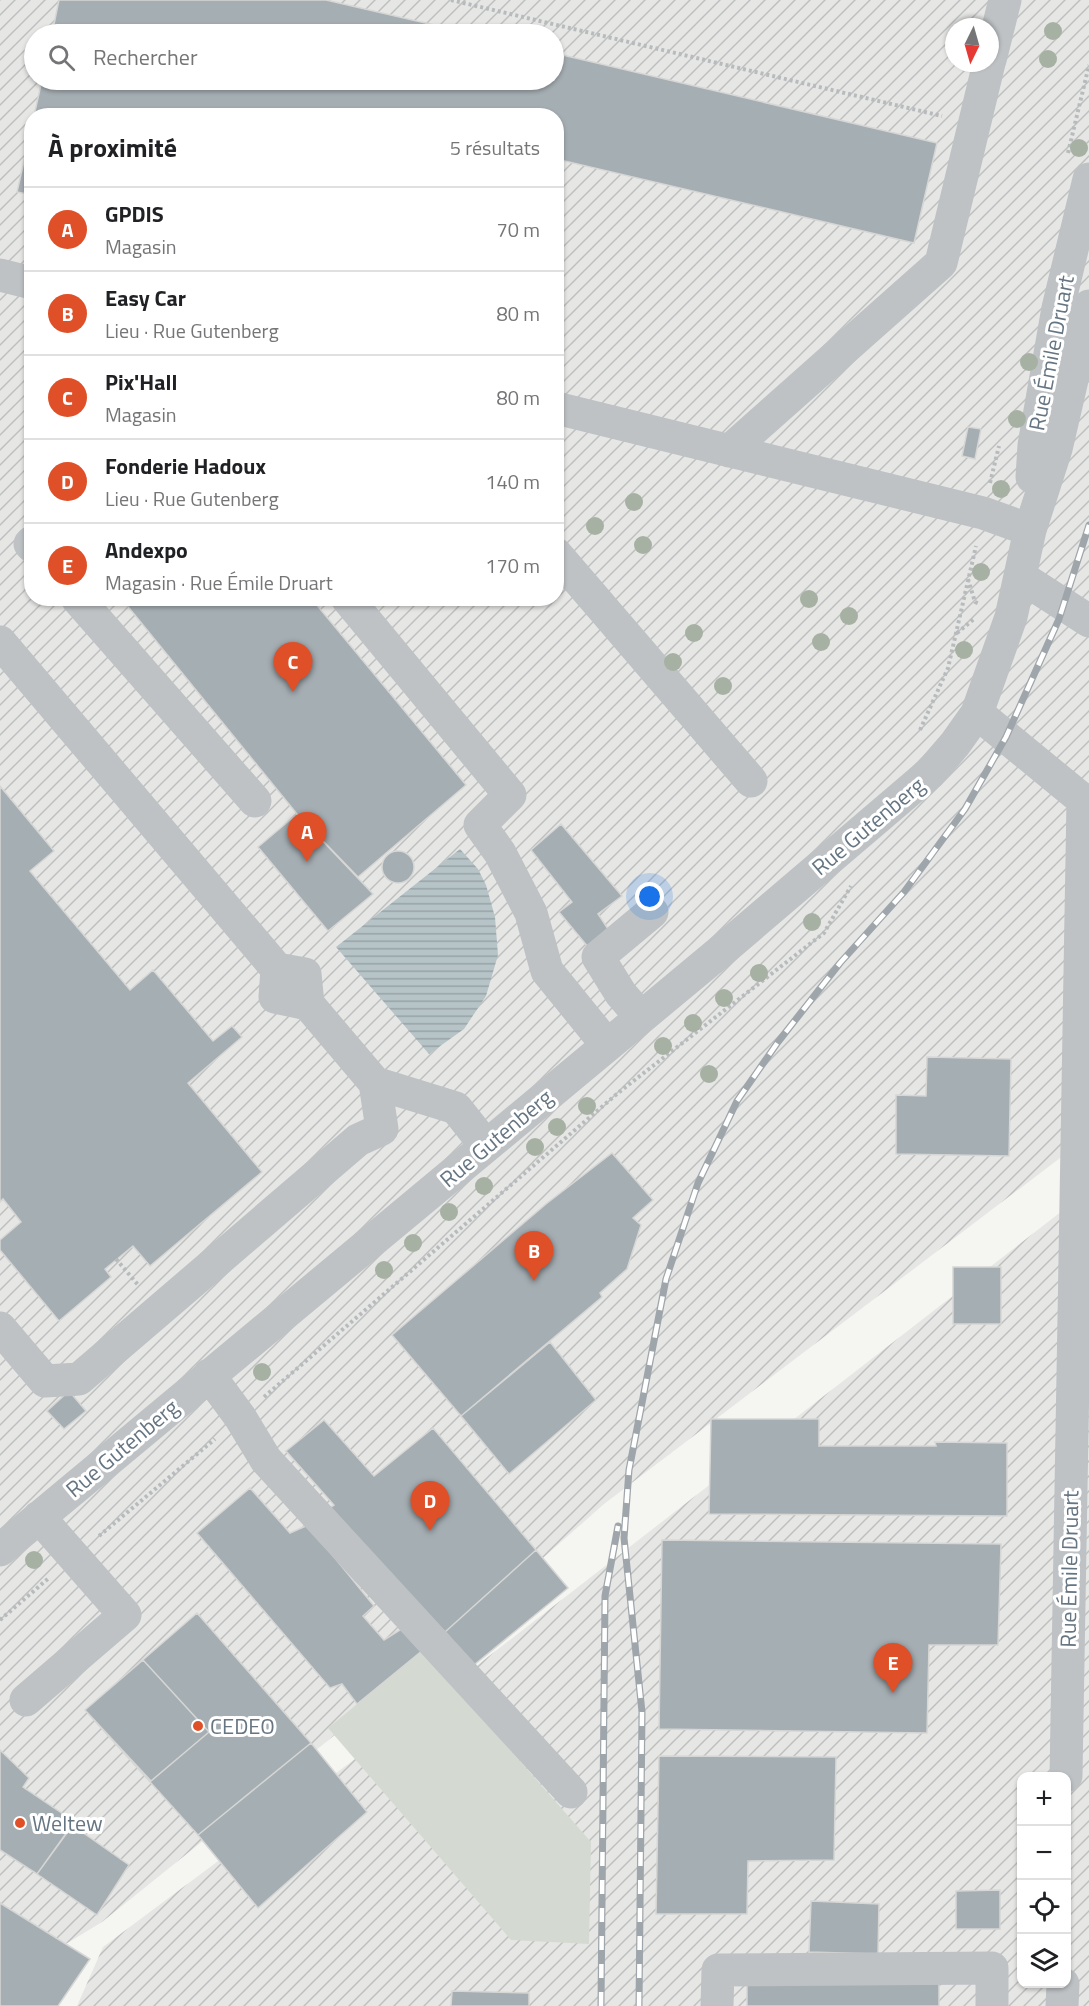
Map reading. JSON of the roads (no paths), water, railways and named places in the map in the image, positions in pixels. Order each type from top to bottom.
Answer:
[{"type":"street","points":[[999,25],[1005,0]]},
{"type":"street","points":[[729,451],[941,263],[988,72]]},
{"type":"street","name":"Rue Émile Druart","points":[[1030,530],[1034,445],[1058,308],[1089,178]]},
{"type":"street","points":[[0,275],[24,281]]},
{"type":"street","name":"Rue Émile Druart","points":[[977,713],[1011,617],[1030,530],[1056,449],[1089,306]]},
{"type":"street","points":[[564,410],[983,513],[1030,530]]},
{"type":"street","points":[[564,563],[751,781]]},
{"type":"street","points":[[1021,577],[1089,621]]},
{"type":"street","points":[[84,606],[255,801]]},
{"type":"street","points":[[353,606],[510,795],[480,825],[500,853],[531,913],[547,971],[608,1045]]},
{"type":"street","points":[[0,642],[277,969],[275,998],[308,1004],[375,1083],[382,1129],[358,1140],[79,1379],[45,1381],[0,1328]]},
{"type":"street","points":[[977,713],[1086,794]]},
{"type":"street","name":"Rue Gutenberg","points":[[0,1550],[608,1045],[930,773],[977,713]]},
{"type":"street","name":"Rue Émile Druart","points":[[1066,1772],[1081,1350],[1077,1145],[1086,794]]},
{"type":"street","points":[[641,1017],[621,994],[598,957],[652,912]]},
{"type":"street","points":[[375,1083],[456,1108],[486,1146]]},
{"type":"street","points":[[209,1375],[240,1417],[266,1460],[571,1792]]},
{"type":"street","points":[[26,1700],[125,1615],[39,1517]]},
{"type":"street","points":[[717,2006],[718,1970],[992,1968],[992,2006]]},
{"type":"street","points":[[1062,2006],[1063,1988]]},
{"type":"railway","points":[[639,2006],[642,1712],[624,1538],[629,1470],[666,1279],[698,1183],[737,1101],[778,1042],[840,963],[904,892],[965,809],[1006,737],[1059,619],[1089,525]]},
{"type":"railway","points":[[601,2006],[605,1596],[618,1526]]},
{"type":"place","name":"Pix'Hall","points":[[293,692]]},
{"type":"place","name":"GPDIS","points":[[307,862]]},
{"type":"place","name":"Easy Car","points":[[534,1281]]},
{"type":"place","name":"Fonderie Hadoux","points":[[430,1531]]},
{"type":"place","name":"Andexpo","points":[[893,1693]]},
{"type":"place","name":"CEDEO","points":[[198,1726]]},
{"type":"place","name":"Weltew","points":[[20,1823]]}]
